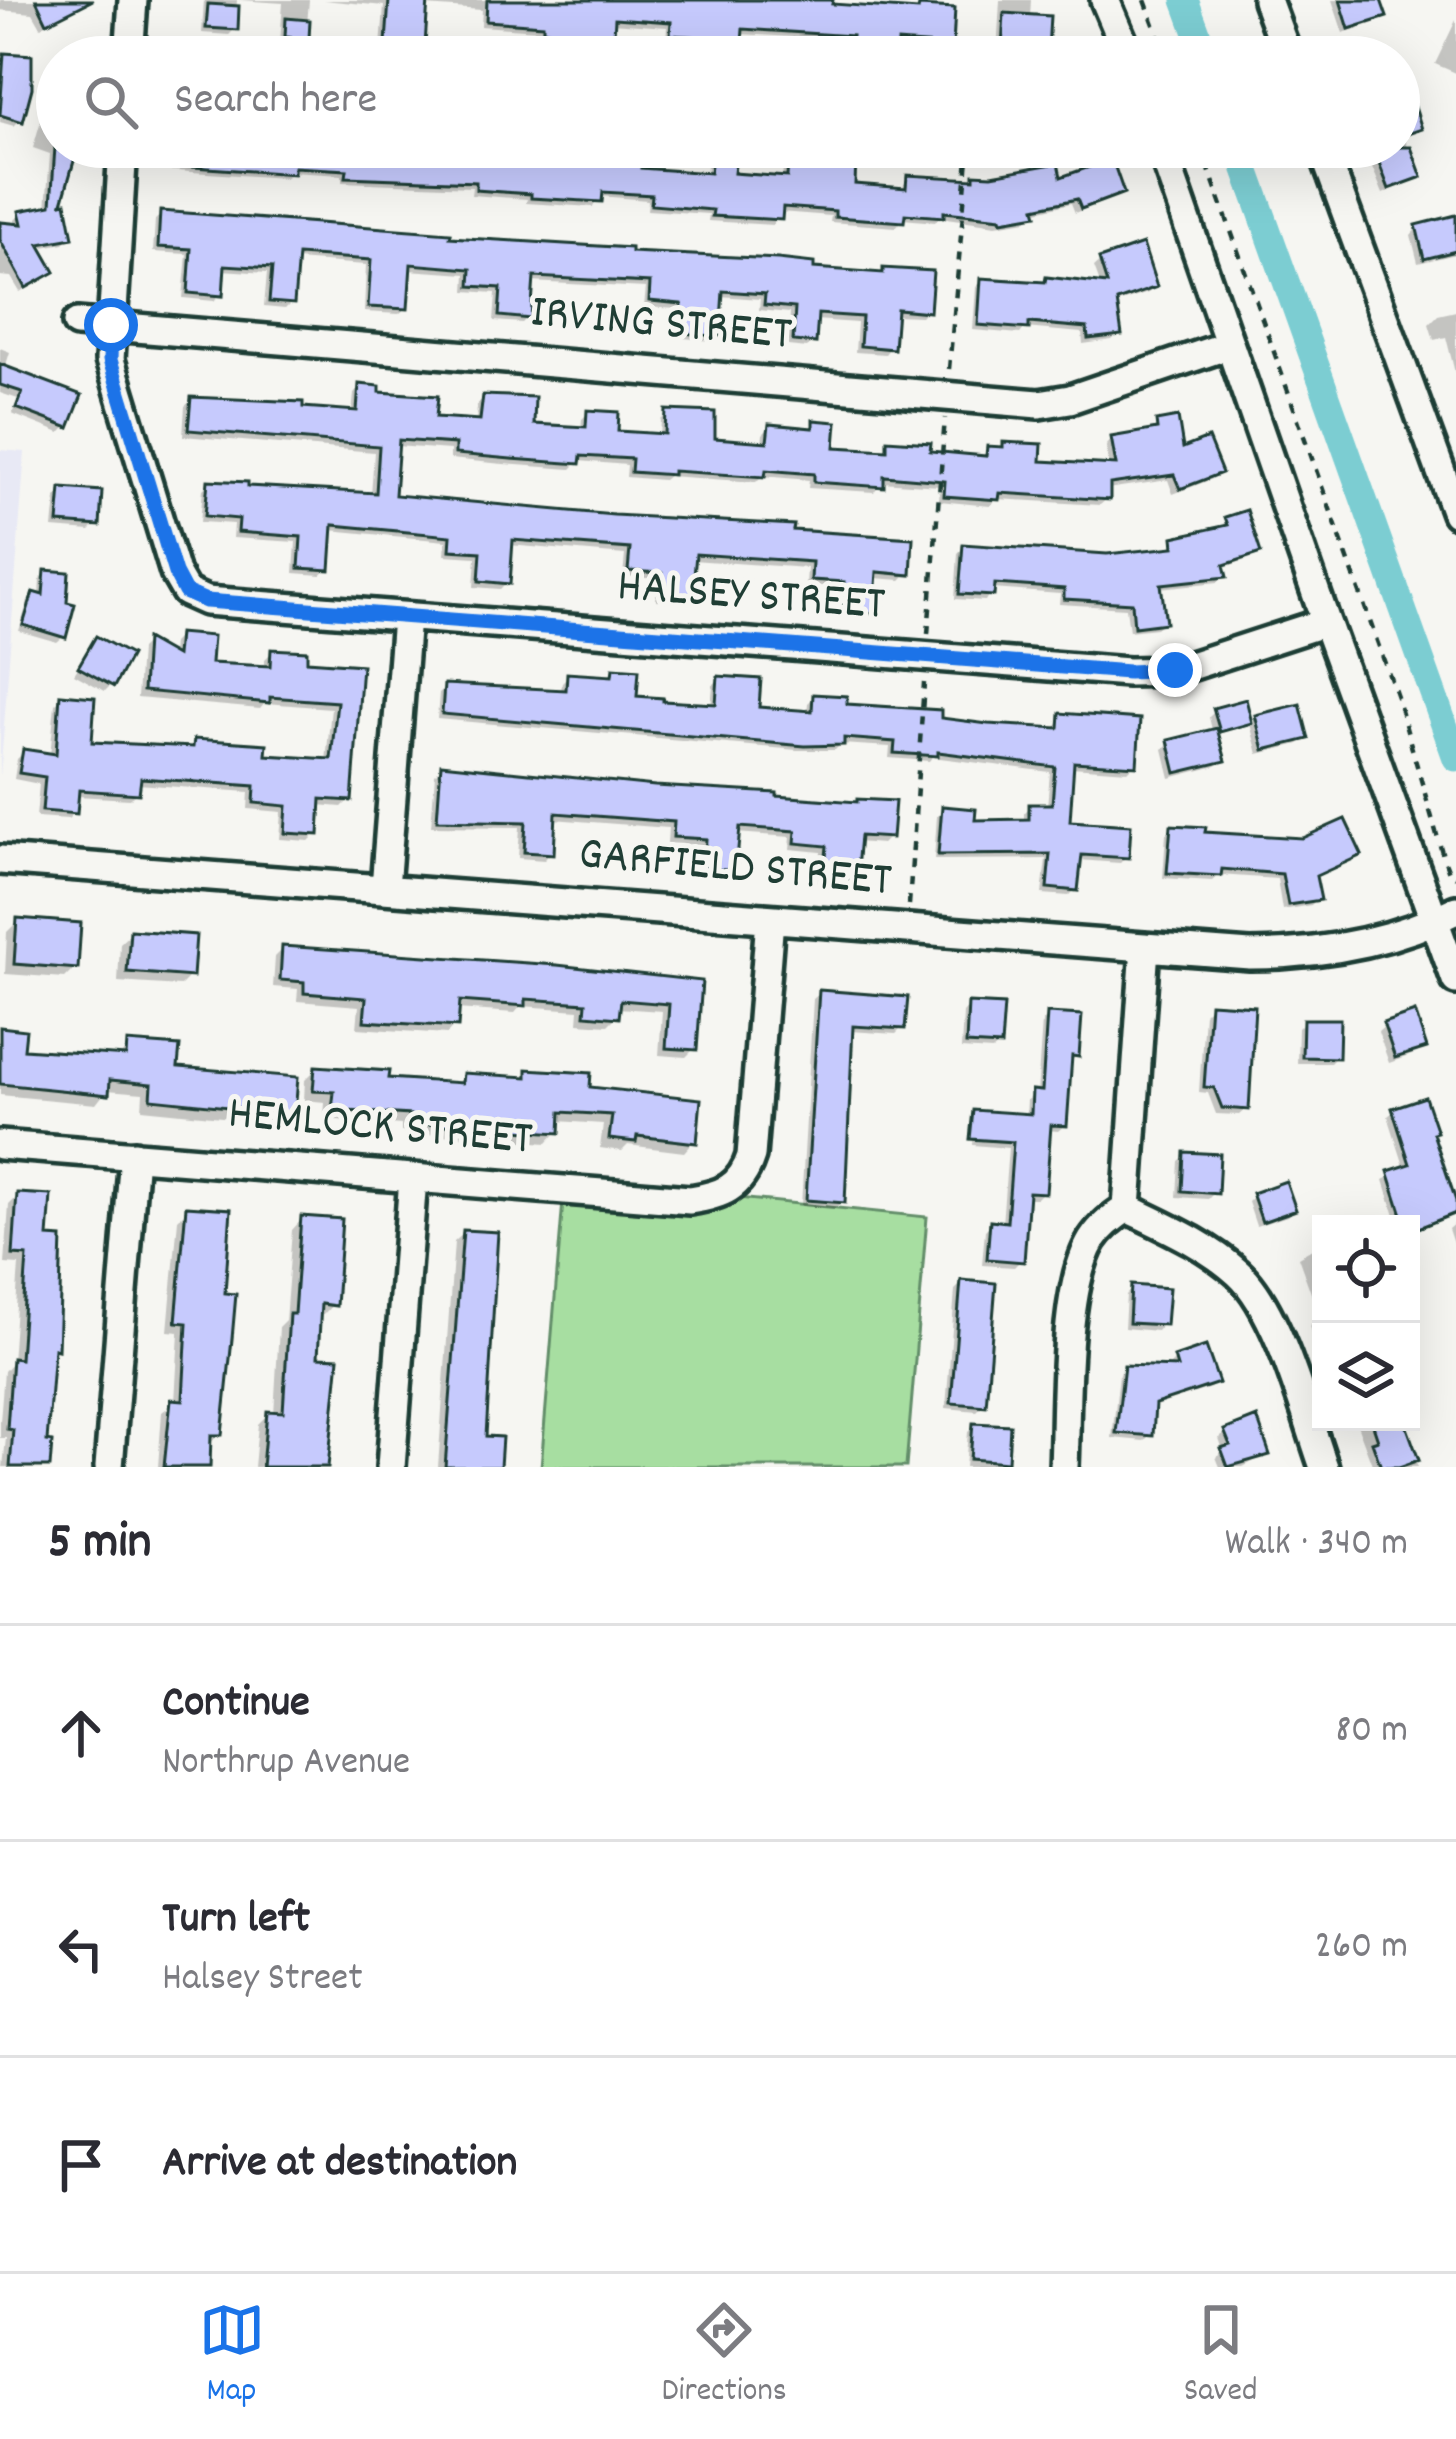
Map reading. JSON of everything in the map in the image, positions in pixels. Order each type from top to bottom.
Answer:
[{"type":"street","points":[[130,36],[133,0]]},
{"type":"street","points":[[1105,0],[1120,36]]},
{"type":"street","points":[[1268,0],[1281,36]]},
{"type":"street","points":[[111,325],[122,168]]},
{"type":"street","points":[[1169,168],[1326,622],[1445,916],[1456,980]]},
{"type":"street","points":[[1330,168],[1456,513]]},
{"type":"street","name":"IRVING STREET","points":[[77,323],[1039,404],[1070,399],[1228,345]]},
{"type":"street","name":"HALSEY STREET","points":[[111,325],[110,360],[175,573],[185,592],[206,601],[1128,672],[1175,670],[1326,622]]},
{"type":"street","points":[[385,887],[406,617]]},
{"type":"street","name":"GARFIELD STREET","points":[[0,860],[1250,956],[1364,944],[1445,916]]},
{"type":"street","name":"HEMLOCK STREET","points":[[0,1145],[690,1200],[718,1196],[746,1175],[752,1156],[770,919]]},
{"type":"street","points":[[1127,1208],[1145,947]]},
{"type":"street","points":[[110,1467],[134,1155]]},
{"type":"street","points":[[391,1467],[413,1178]]},
{"type":"street","points":[[1064,1467],[1074,1285],[1090,1242],[1106,1222],[1127,1208]]},
{"type":"street","points":[[1127,1208],[1197,1243],[1241,1276],[1263,1305],[1324,1467]]},
{"type":"path","points":[[1145,0],[1158,36]]},
{"type":"path","points":[[949,374],[967,168]]},
{"type":"path","points":[[1208,168],[1398,700],[1449,872],[1456,877]]},
{"type":"path","points":[[927,641],[946,406]]},
{"type":"path","points":[[909,908],[925,675]]},
{"type":"shaded area","points":[[0,450],[25,452],[0,778]]},
{"type":"green space","points":[[564,1189],[718,1196],[927,1217],[906,1467],[541,1467]]},
{"type":"building","points":[[36,0],[93,0],[47,23]]},
{"type":"building","points":[[389,0],[428,0],[426,36],[386,36]]},
{"type":"building","points":[[487,0],[833,0],[832,4],[918,10],[919,6],[955,8],[954,36],[743,29],[742,36],[686,36],[670,35],[671,22],[615,18],[614,35],[486,21]]},
{"type":"building","points":[[1340,0],[1381,0],[1387,17],[1349,29]]},
{"type":"building","points":[[208,4],[239,6],[238,30],[206,28]]},
{"type":"building","points":[[1004,13],[1050,16],[1049,36],[1003,36]]},
{"type":"building","points":[[286,18],[310,20],[309,36],[285,36]]},
{"type":"building","points":[[4,53],[32,55],[32,88],[23,122],[0,115]]},
{"type":"building","points":[[54,168],[72,168],[62,203],[66,202],[73,238],[39,244],[55,272],[26,288],[0,240],[0,222],[22,224],[19,211],[51,205]]},
{"type":"building","points":[[207,168],[294,168],[294,174]]},
{"type":"building","points":[[312,168],[641,168],[710,173],[711,168],[735,168],[734,173],[787,177],[788,168],[856,168],[855,184],[906,188],[907,175],[974,179],[974,174],[1059,168],[1061,177],[1086,168],[1115,168],[1124,193],[1081,209],[1077,199],[1035,208],[1037,215],[1002,221],[944,212],[944,217],[905,214],[904,222],[783,207],[782,220],[712,216],[713,210],[651,205],[652,195],[603,192],[602,202],[531,198],[531,194],[476,190],[476,182],[346,177],[347,170]]},
{"type":"building","points":[[1381,168],[1419,168],[1422,177],[1389,189]]},
{"type":"building","points":[[160,211],[631,248],[631,252],[778,259],[814,263],[814,268],[933,271],[930,312],[897,309],[894,349],[860,346],[862,317],[818,314],[816,343],[793,341],[795,308],[764,305],[765,294],[723,291],[720,336],[698,335],[680,332],[682,304],[649,301],[650,283],[534,277],[531,319],[499,316],[501,288],[470,286],[471,269],[411,264],[408,309],[368,307],[371,260],[298,255],[294,304],[269,302],[272,268],[225,265],[223,296],[188,293],[191,249],[158,247]]},
{"type":"building","points":[[1456,215],[1456,251],[1424,259],[1416,225]]},
{"type":"building","points":[[1143,244],[1157,287],[1117,301],[1122,335],[1088,339],[1087,328],[978,325],[981,278],[1045,282],[1046,277],[1107,284],[1099,259]]},
{"type":"building","points":[[0,364],[82,395],[69,428],[16,408],[22,392],[0,385]]},
{"type":"building","points":[[359,384],[380,386],[380,392],[438,396],[436,417],[480,420],[483,395],[535,397],[534,424],[586,427],[587,410],[619,412],[618,431],[665,434],[666,410],[715,412],[715,438],[767,442],[769,424],[813,428],[813,420],[837,422],[835,447],[887,450],[887,440],[931,443],[930,451],[986,456],[987,446],[1003,447],[1003,442],[1042,444],[1041,461],[1116,465],[1111,437],[1157,429],[1156,421],[1178,417],[1183,448],[1208,438],[1222,473],[1180,489],[1174,475],[1110,484],[1110,500],[1000,493],[999,500],[944,496],[945,481],[884,476],[884,487],[814,482],[814,474],[766,470],[765,477],[631,472],[632,459],[581,456],[580,464],[511,459],[455,454],[455,444],[399,440],[395,495],[913,538],[911,575],[877,572],[874,613],[842,611],[844,582],[811,580],[812,562],[696,554],[692,597],[661,594],[662,573],[628,571],[630,549],[513,540],[510,584],[479,581],[481,552],[450,550],[451,536],[333,525],[330,570],[299,568],[301,537],[238,532],[239,519],[205,516],[208,480],[376,493],[379,446],[188,430],[191,397],[303,402],[303,407],[357,411]]},
{"type":"building","points":[[61,488],[102,491],[100,526],[58,523]]},
{"type":"building","points":[[1247,510],[1261,553],[1224,565],[1227,577],[1161,584],[1166,623],[1134,627],[1132,603],[1064,599],[1064,589],[995,584],[994,596],[959,594],[963,544],[1107,554],[1174,547],[1173,537],[1228,525],[1225,517]]},
{"type":"building","points":[[45,570],[69,572],[67,602],[75,604],[66,638],[23,625],[33,592],[43,595]]},
{"type":"building","points":[[178,633],[213,636],[211,663],[270,666],[271,649],[307,651],[307,661],[362,665],[352,801],[321,799],[319,835],[285,833],[287,806],[254,803],[255,786],[141,778],[139,794],[79,790],[77,814],[42,811],[45,777],[19,773],[23,749],[56,754],[60,694],[95,697],[92,742],[193,747],[194,739],[267,744],[266,755],[331,759],[337,702],[270,697],[270,703],[143,691],[146,639],[176,656]]},
{"type":"building","points":[[96,636],[131,655],[114,687],[78,667]]},
{"type":"building","points":[[613,668],[639,670],[637,696],[663,701],[716,704],[718,676],[761,679],[759,707],[812,711],[813,694],[847,696],[847,704],[941,710],[941,718],[988,724],[1059,728],[1060,713],[1140,719],[1137,766],[1074,762],[1070,821],[1131,825],[1129,858],[1082,855],[1078,891],[1047,888],[1050,854],[938,855],[942,806],[976,809],[975,820],[1029,819],[1029,804],[1052,804],[1055,767],[938,752],[938,756],[894,753],[895,742],[844,738],[844,745],[805,746],[442,714],[444,684],[566,690],[567,673],[612,676]]},
{"type":"building","points":[[1246,699],[1252,723],[1220,732],[1213,708]]},
{"type":"building","points":[[1300,704],[1309,739],[1264,750],[1255,715]]},
{"type":"building","points":[[1217,728],[1226,761],[1176,773],[1168,740]]},
{"type":"building","points":[[441,764],[777,796],[895,801],[892,838],[860,836],[856,880],[824,878],[827,846],[795,843],[796,831],[740,827],[736,871],[704,868],[706,839],[673,837],[674,822],[556,813],[554,854],[524,852],[526,822],[437,820]]},
{"type":"building","points":[[1345,819],[1362,855],[1316,876],[1321,900],[1288,905],[1282,874],[1222,869],[1221,876],[1167,873],[1171,825],[1206,827],[1205,832],[1302,838]]},
{"type":"building","points":[[17,918],[81,923],[78,969],[14,964]]},
{"type":"building","points":[[130,930],[196,935],[193,977],[127,972]]},
{"type":"building","points":[[282,946],[557,965],[702,981],[697,1050],[666,1048],[669,1004],[621,1000],[619,1018],[585,1015],[586,1003],[526,999],[526,1006],[460,1001],[458,1027],[364,1021],[366,998],[304,993],[304,982],[280,980]]},
{"type":"building","points":[[819,990],[908,997],[905,1029],[853,1026],[845,1203],[806,1200]]},
{"type":"building","points":[[968,1003],[1004,1005],[1001,1046],[966,1044]]},
{"type":"building","points":[[1210,1003],[1255,1006],[1249,1110],[1222,1108],[1214,1088],[1204,1087]]},
{"type":"building","points":[[1415,1012],[1427,1048],[1395,1058],[1383,1023]]},
{"type":"building","points":[[1047,1013],[1082,1015],[1079,1057],[1072,1056],[1067,1126],[1051,1125],[1046,1193],[1029,1192],[1024,1262],[987,1259],[990,1220],[1007,1222],[1013,1142],[970,1139],[973,1110],[1031,1114],[1032,1090],[1042,1091]]},
{"type":"building","points":[[1303,1019],[1340,1019],[1339,1058],[1302,1057]]},
{"type":"building","points":[[0,1027],[26,1030],[24,1049],[126,1056],[127,1042],[180,1046],[178,1067],[298,1077],[295,1114],[151,1099],[152,1084],[110,1080],[109,1095],[0,1084]]},
{"type":"building","points":[[315,1066],[462,1083],[463,1073],[527,1077],[527,1069],[591,1073],[590,1087],[701,1099],[697,1143],[637,1136],[636,1142],[609,1139],[612,1115],[561,1112],[560,1133],[410,1123],[410,1115],[332,1110],[334,1092],[313,1091]]},
{"type":"building","points":[[1425,1097],[1456,1213],[1420,1227],[1420,1215],[1402,1215],[1388,1171],[1410,1164],[1392,1108]]},
{"type":"building","points":[[1184,1152],[1220,1154],[1218,1194],[1182,1191]]},
{"type":"building","points":[[1286,1181],[1296,1210],[1262,1222],[1252,1193]]},
{"type":"building","points":[[17,1193],[51,1195],[48,1237],[62,1238],[58,1350],[54,1349],[47,1441],[52,1442],[50,1467],[10,1467],[13,1430],[7,1429],[12,1358],[20,1359],[27,1256],[13,1255]]},
{"type":"building","points":[[186,1206],[231,1209],[225,1293],[236,1294],[222,1435],[211,1435],[210,1467],[164,1467],[171,1399],[183,1400],[187,1323],[176,1322]]},
{"type":"building","points":[[301,1216],[342,1219],[336,1306],[321,1304],[318,1357],[339,1358],[328,1467],[262,1467],[267,1411],[283,1412]]},
{"type":"building","points":[[463,1230],[498,1232],[486,1436],[502,1437],[500,1467],[445,1467]]},
{"type":"building","points":[[961,1280],[996,1283],[986,1406],[951,1403]]},
{"type":"building","points":[[1131,1285],[1169,1288],[1166,1325],[1129,1323]]},
{"type":"building","points":[[1206,1346],[1219,1383],[1155,1404],[1153,1436],[1116,1433],[1124,1365],[1177,1367],[1174,1357]]},
{"type":"building","points":[[1257,1417],[1270,1455],[1228,1467],[1221,1448],[1230,1445],[1224,1430]]},
{"type":"building","points":[[973,1423],[1010,1425],[1008,1462],[970,1459]]},
{"type":"building","points":[[1375,1431],[1408,1431],[1419,1460],[1381,1467],[1372,1442],[1378,1440]]},
{"type":"waterway","points":[[1185,0],[1198,36]]},
{"type":"waterway","points":[[1245,168],[1456,758]]},
{"type":"route","points":[[111,325],[110,360],[175,573],[185,592],[206,601],[1128,672],[1175,670]]}]
